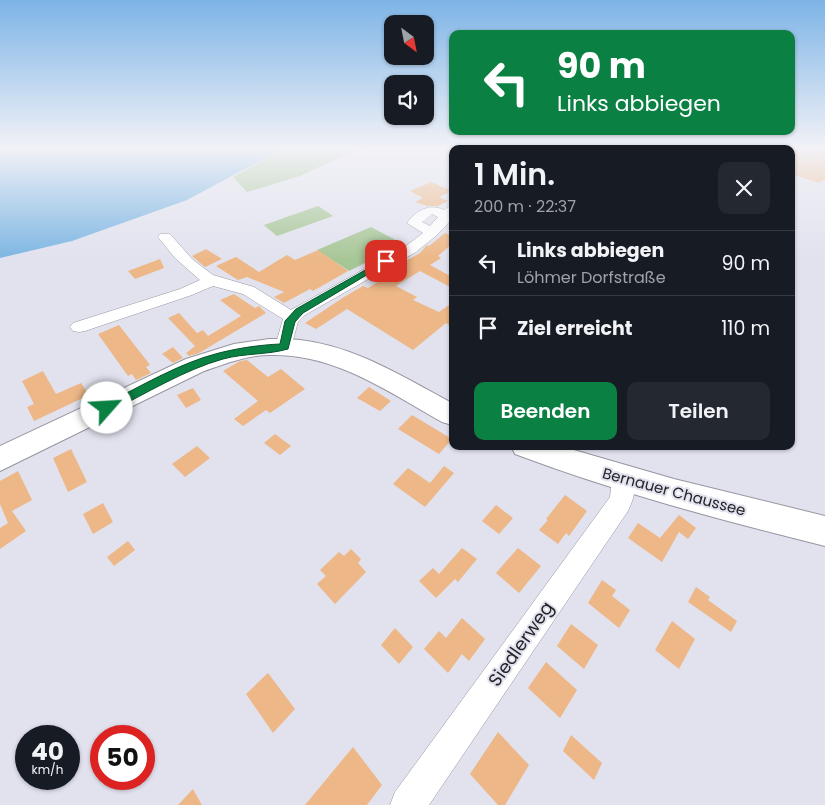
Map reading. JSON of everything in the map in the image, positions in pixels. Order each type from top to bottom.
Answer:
[{"type":"main road","points":[[0,459],[207,360],[249,350],[284,347],[312,350],[345,359],[380,375],[449,413]]},
{"type":"main road","name":"Bernauer Chaussee","points":[[537,450],[667,493],[825,531]]},
{"type":"street","points":[[432,232],[414,223],[420,215],[428,210],[449,213]]},
{"type":"street","points":[[284,347],[293,317],[306,307],[411,248],[432,232],[449,213]]},
{"type":"street","points":[[166,239],[192,266],[212,281],[236,285],[293,317]]},
{"type":"street","points":[[79,327],[186,292],[212,281]]},
{"type":"street","name":"Siedlerweg","points":[[408,805],[620,503],[623,495],[624,480]]},
{"type":"green space","points":[[240,185],[272,185],[247,192]]},
{"type":"green space","points":[[318,206],[333,216],[277,236],[264,225]]},
{"type":"green space","points":[[371,227],[403,244],[349,271],[317,250]]},
{"type":"water","points":[[0,185],[216,185],[187,200],[72,241],[0,258]]},
{"type":"building","points":[[425,185],[437,185],[449,190],[449,192],[439,197],[448,201],[438,206],[427,206],[415,202],[423,198],[410,191]]},
{"type":"building","points":[[445,233],[449,235],[449,247],[438,256],[441,258],[430,265],[449,275],[449,286],[420,271],[396,286],[417,297],[413,300],[439,312],[449,305],[449,325],[446,323],[413,350],[347,309],[316,329],[305,323],[363,286],[368,288],[404,266],[400,264],[420,253],[427,245],[429,246]]},
{"type":"building","points":[[206,249],[222,259],[205,267],[192,256]]},
{"type":"building","points":[[318,250],[348,271],[313,291],[310,289],[284,303],[274,297],[284,292],[247,277],[238,280],[216,266],[236,257],[259,272],[287,255],[295,260]]},
{"type":"building","points":[[160,259],[164,268],[135,279],[128,271]]},
{"type":"building","points":[[234,294],[255,308],[259,306],[266,313],[199,353],[189,356],[186,353],[195,346],[168,318],[179,313],[197,333],[203,330],[208,336],[241,316],[220,300]]},
{"type":"building","points":[[119,325],[150,365],[146,367],[151,373],[136,380],[132,374],[128,376],[98,334]]},
{"type":"building","points":[[173,347],[183,358],[173,363],[162,354]]},
{"type":"building","points":[[247,360],[268,377],[281,369],[305,389],[270,413],[266,410],[243,426],[234,419],[258,401],[223,371],[240,361]]},
{"type":"building","points":[[43,371],[56,394],[81,383],[89,395],[34,421],[27,407],[34,404],[22,381]]},
{"type":"building","points":[[369,387],[391,401],[380,411],[357,398]]},
{"type":"building","points":[[193,388],[201,400],[186,408],[177,395]]},
{"type":"building","points":[[412,415],[449,437],[449,442],[439,454],[398,429]]},
{"type":"building","points":[[275,434],[291,446],[280,455],[264,443]]},
{"type":"building","points":[[197,446],[210,458],[185,477],[172,464]]},
{"type":"building","points":[[71,449],[87,482],[68,492],[53,458]]},
{"type":"building","points":[[444,466],[454,473],[425,507],[393,484],[408,468],[430,483]]},
{"type":"building","points":[[18,471],[32,500],[12,511],[26,531],[0,549],[0,528],[8,523],[0,504],[0,481]]},
{"type":"building","points":[[565,495],[587,511],[569,536],[566,533],[558,544],[539,530]]},
{"type":"building","points":[[103,503],[113,522],[93,534],[83,514]]},
{"type":"building","points":[[496,505],[513,518],[499,534],[482,521]]},
{"type":"building","points":[[679,515],[696,528],[688,539],[679,532],[662,562],[628,538],[638,523],[660,538]]},
{"type":"building","points":[[128,541],[135,550],[114,566],[107,557]]},
{"type":"building","points":[[462,548],[477,559],[458,582],[455,579],[436,598],[419,581],[433,568],[439,574]]},
{"type":"building","points":[[518,548],[541,566],[519,593],[496,573]]},
{"type":"building","points":[[351,549],[361,559],[358,563],[366,572],[335,604],[317,584],[326,576],[320,570],[339,552],[344,556]]},
{"type":"building","points":[[602,580],[616,590],[612,596],[630,610],[619,628],[588,603]]},
{"type":"building","points":[[696,587],[710,597],[708,600],[737,621],[731,632],[688,602]]},
{"type":"building","points":[[462,618],[485,639],[469,661],[462,654],[448,673],[424,649],[439,631],[446,638]]},
{"type":"building","points":[[672,621],[695,639],[679,669],[655,650]]},
{"type":"building","points":[[571,624],[598,645],[584,669],[557,646]]},
{"type":"building","points":[[395,628],[413,647],[399,664],[381,645]]},
{"type":"building","points":[[546,662],[577,690],[560,718],[528,688]]},
{"type":"building","points":[[268,673],[295,709],[273,733],[246,694]]},
{"type":"building","points":[[498,732],[529,765],[505,805],[498,805],[470,774]]},
{"type":"building","points":[[571,735],[602,763],[594,780],[563,751]]},
{"type":"building","points":[[353,747],[382,785],[367,805],[305,805]]},
{"type":"building","points":[[193,789],[202,805],[178,805]]},
{"type":"route","points":[[107,408],[207,360],[249,350],[284,347],[290,321],[299,311],[386,261]]}]
